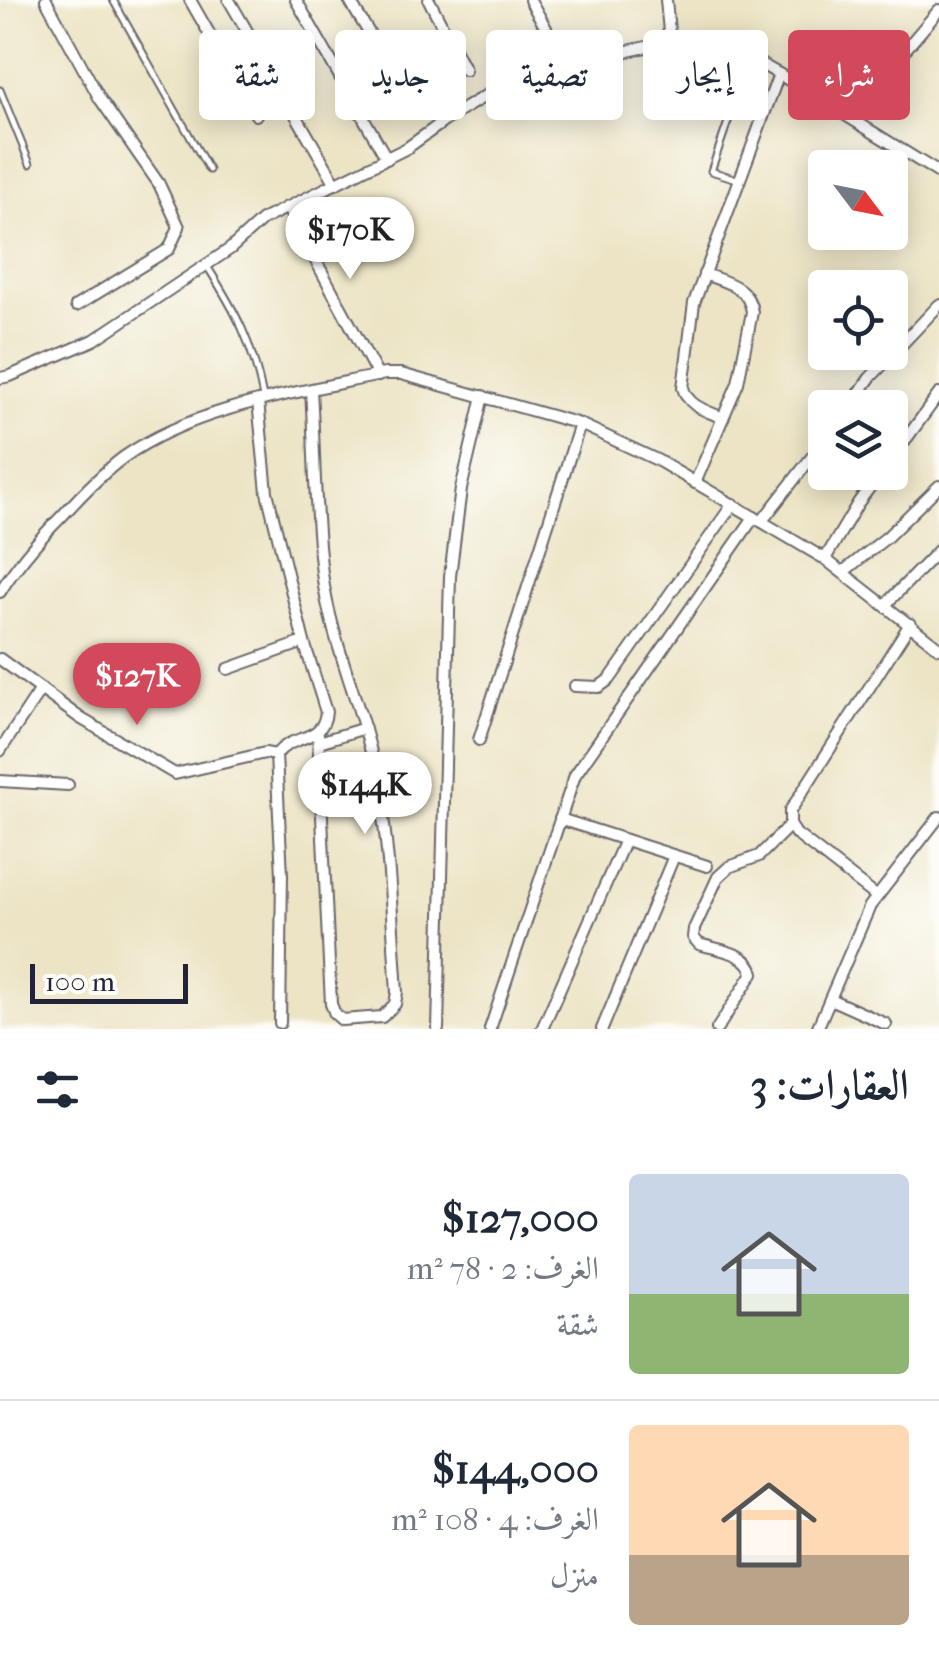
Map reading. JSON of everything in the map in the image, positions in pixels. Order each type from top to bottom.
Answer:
[{"type":"street","points":[[46,0],[100,100],[160,184],[179,227],[169,249],[76,306]]},
{"type":"street","points":[[190,0],[207,30]]},
{"type":"street","points":[[229,0],[336,184]]},
{"type":"street","points":[[296,0],[387,159]]},
{"type":"street","points":[[367,30],[352,4],[368,0]]},
{"type":"street","points":[[428,0],[444,30]]},
{"type":"street","points":[[530,0],[547,30]]},
{"type":"street","points":[[666,0],[669,30]]},
{"type":"street","points":[[910,45],[939,10]]},
{"type":"street","points":[[768,68],[939,173]]},
{"type":"street","points":[[723,418],[694,406],[683,388],[694,303],[779,74]]},
{"type":"street","points":[[0,378],[94,340],[230,248],[262,220],[387,159],[486,96]]},
{"type":"street","points":[[287,207],[378,376]]},
{"type":"street","points":[[696,483],[738,383],[752,312],[751,300],[742,289],[704,274]]},
{"type":"street","points":[[861,390],[939,305]]},
{"type":"street","points":[[0,592],[46,532],[102,474],[128,454],[190,423],[261,400],[378,376],[423,378],[580,424],[696,483],[826,559],[939,648]]},
{"type":"street","points":[[261,400],[267,492],[304,642],[326,712],[318,738],[331,1004],[342,1020],[382,1017],[395,1004],[397,992],[387,853],[365,728],[333,628],[322,574],[312,390]]},
{"type":"street","points":[[908,436],[939,394]]},
{"type":"street","points":[[438,1029],[450,576],[461,489],[483,396]]},
{"type":"street","points":[[480,740],[580,424]]},
{"type":"street","points":[[490,1029],[574,775],[758,519],[808,460]]},
{"type":"street","points":[[843,572],[887,537],[939,486]]},
{"type":"street","points":[[826,559],[867,490]]},
{"type":"street","points":[[575,686],[598,687],[610,678],[732,504]]},
{"type":"street","points":[[886,604],[939,550]]},
{"type":"street","points":[[876,896],[796,834],[790,825],[790,811],[910,624]]},
{"type":"street","points":[[228,669],[304,642]]},
{"type":"street","points":[[0,659],[80,718],[175,774],[264,753],[276,755]]},
{"type":"street","points":[[0,750],[40,689]]},
{"type":"street","points":[[280,1023],[282,876],[276,755],[282,746],[365,728]]},
{"type":"street","points":[[0,781],[68,785]]},
{"type":"street","points":[[817,1029],[876,896],[939,818]]},
{"type":"street","points":[[560,819],[708,866]]},
{"type":"street","points":[[717,1029],[752,973],[752,965],[746,959],[699,944],[694,929],[718,877],[729,866],[760,856],[790,825]]},
{"type":"street","points":[[542,1029],[625,840]]},
{"type":"street","points":[[602,1029],[674,856]]},
{"type":"street","points":[[830,999],[886,1024]]},
{"type":"lane","points":[[113,0],[209,170]]},
{"type":"lane","points":[[0,90],[30,164]]},
{"type":"lane","points":[[729,120],[711,171],[739,180]]},
{"type":"lane","points":[[205,264],[242,322],[256,358],[261,400]]}]
